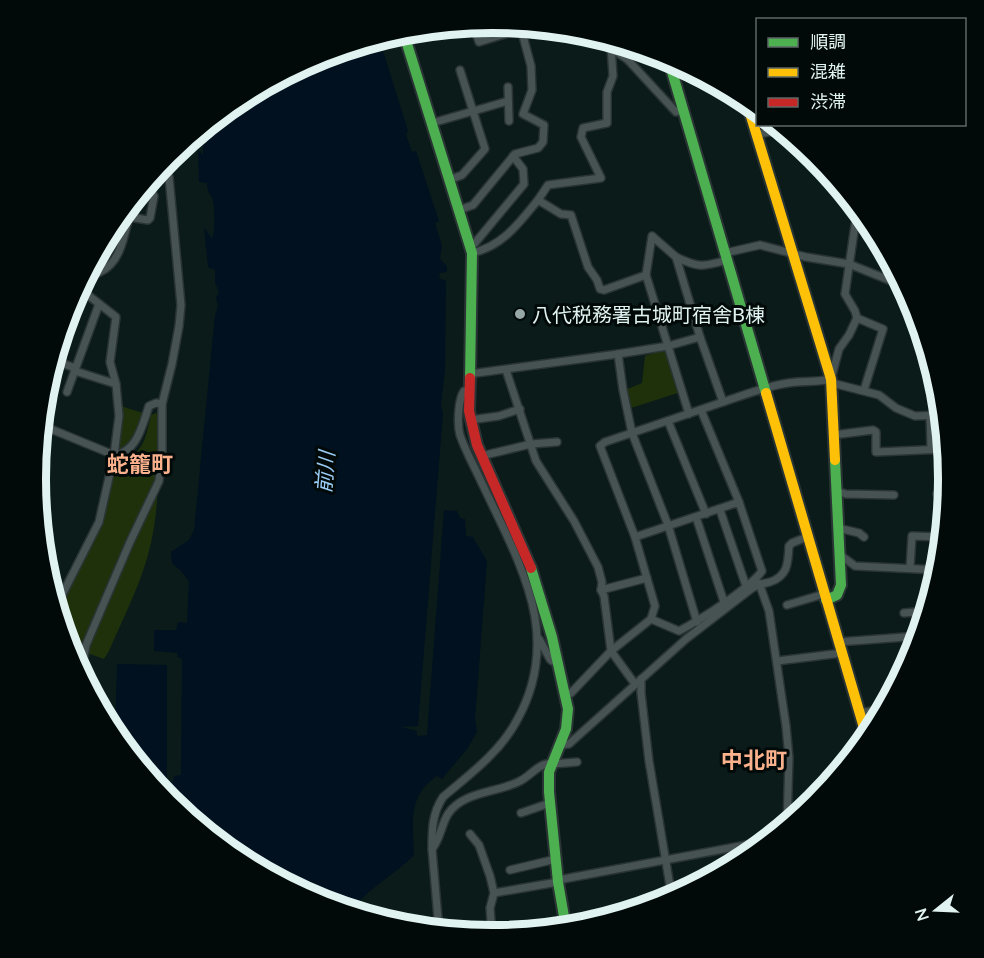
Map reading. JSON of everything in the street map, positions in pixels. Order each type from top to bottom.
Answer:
[{"type":"street","points":[[476,34],[478,42],[503,33]]},
{"type":"street","points":[[459,210],[473,205],[515,154],[538,148],[543,142],[544,125],[523,114],[532,90],[531,66],[523,34]]},
{"type":"street","points":[[406,42],[471,249],[469,390],[473,435],[536,578],[566,695],[568,709],[566,729],[549,772],[558,881],[564,919]]},
{"type":"street","points":[[471,249],[488,248],[506,237],[548,185],[601,178],[581,137],[584,128],[607,123],[607,92],[613,76],[611,49]]},
{"type":"street","points":[[616,51],[628,60],[676,112],[683,109]]},
{"type":"street","points":[[449,180],[462,175],[485,149],[460,70]]},
{"type":"street","points":[[672,71],[838,642],[865,724]]},
{"type":"street","points":[[508,87],[509,121]]},
{"type":"street","points":[[432,123],[508,101]]},
{"type":"street","points":[[750,115],[831,379],[841,588],[837,595],[787,605]]},
{"type":"street","points":[[756,135],[771,131]]},
{"type":"street","points":[[471,249],[524,184],[523,169],[513,156]]},
{"type":"street","points":[[84,658],[86,645],[159,481],[162,457],[162,404],[180,326],[181,304],[168,174]]},
{"type":"street","points":[[131,217],[148,220],[150,218],[154,196],[150,193]]},
{"type":"street","points":[[538,200],[561,214],[571,215],[588,267],[600,289],[604,290],[646,275]]},
{"type":"street","points":[[97,272],[107,267],[119,252],[128,221]]},
{"type":"street","points":[[831,379],[839,349],[857,318],[845,294],[857,222]]},
{"type":"street","points":[[689,414],[646,275],[652,236],[676,257],[694,266],[705,267],[725,256],[760,245],[849,264],[891,281]]},
{"type":"street","points":[[676,257],[700,337],[723,402]]},
{"type":"street","points":[[62,598],[99,522],[114,455],[119,416],[116,384],[110,362],[116,316],[86,294]]},
{"type":"street","points":[[67,392],[99,304]]},
{"type":"street","points":[[857,318],[883,329],[864,390]]},
{"type":"street","points":[[469,374],[668,346],[700,337]]},
{"type":"street","points":[[618,354],[632,433],[668,525],[697,622]]},
{"type":"street","points":[[61,364],[116,384]]},
{"type":"street","points":[[506,370],[536,461],[574,521],[597,567],[602,582],[601,590],[604,596],[611,651],[638,681],[670,888]]},
{"type":"street","points":[[566,695],[571,693],[611,651],[651,619],[655,606],[635,537],[600,446],[604,442],[765,388],[831,379]]},
{"type":"street","points":[[831,379],[836,384],[879,395],[896,408],[915,416],[930,415],[931,448]]},
{"type":"street","points":[[438,921],[432,849],[432,828],[437,806],[443,797],[497,748],[515,724],[534,682],[538,660],[537,637],[530,596],[513,551],[460,434],[460,402],[464,391],[469,390]]},
{"type":"street","points":[[49,428],[114,455],[121,454],[134,445],[148,406],[156,403],[162,404]]},
{"type":"street","points":[[470,420],[499,416],[520,409]]},
{"type":"street","points":[[651,619],[665,627],[679,631],[697,622],[746,586],[762,571],[739,502],[701,410]]},
{"type":"street","points":[[668,421],[706,514]]},
{"type":"street","points":[[833,435],[873,430],[876,432],[876,452],[937,448]]},
{"type":"street","points":[[481,456],[546,441],[556,442]]},
{"type":"street","points":[[836,490],[846,494],[894,495]]},
{"type":"street","points":[[635,537],[739,502]]},
{"type":"street","points":[[720,510],[746,586]]},
{"type":"street","points":[[696,517],[724,602]]},
{"type":"street","points":[[838,528],[859,533],[864,537]]},
{"type":"street","points":[[910,568],[912,536],[934,537]]},
{"type":"street","points":[[560,745],[569,744],[686,639],[759,583],[769,582],[782,576],[788,565],[789,546],[807,537]]},
{"type":"street","points":[[839,554],[855,566],[928,569]]},
{"type":"street","points":[[601,590],[646,578]]},
{"type":"street","points":[[759,583],[768,603],[789,758],[787,813]]},
{"type":"street","points":[[903,613],[917,612]]},
{"type":"street","points":[[537,637],[550,659],[557,660]]},
{"type":"street","points":[[838,642],[909,637]]},
{"type":"street","points":[[777,661],[842,653]]},
{"type":"street","points":[[860,713],[873,711]]},
{"type":"street","points":[[432,849],[448,814],[459,804],[489,790],[523,780],[542,765],[577,762]]},
{"type":"street","points":[[521,813],[550,802]]},
{"type":"street","points":[[470,834],[479,844],[494,893],[490,909],[491,925]]},
{"type":"street","points":[[494,893],[747,845]]},
{"type":"street","points":[[510,870],[556,859]]},
{"type":"green space","points":[[666,349],[681,392],[631,408],[625,390],[642,383],[645,356]]},
{"type":"green space","points":[[121,406],[146,414],[136,441],[114,455]]},
{"type":"green space","points":[[156,413],[159,415],[159,463],[154,527],[148,557],[133,598],[109,651],[104,659],[87,653],[86,662],[63,599],[102,520],[113,470],[141,447],[151,415]]},
{"type":"water","name":"前川","points":[[382,47],[408,131],[406,134],[412,152],[416,151],[439,221],[435,223],[442,246],[440,259],[447,266],[447,272],[440,273],[439,278],[446,281],[445,370],[441,406],[443,413],[418,726],[401,727],[417,731],[417,736],[427,735],[444,510],[457,511],[460,518],[465,519],[466,536],[473,537],[487,561],[475,719],[477,732],[467,749],[442,779],[437,776],[421,792],[414,811],[414,855],[357,904],[295,879],[244,850],[220,833],[157,773],[138,751],[116,718],[117,664],[167,665],[167,781],[173,782],[174,776],[181,775],[182,659],[177,657],[178,653],[154,651],[154,630],[176,630],[178,622],[187,623],[189,581],[172,563],[171,552],[189,540],[194,530],[215,315],[218,306],[216,298],[219,292],[215,282],[215,270],[208,267],[204,227],[212,239],[214,205],[207,183],[199,182],[198,150],[203,155],[203,145],[207,143],[207,136],[220,125],[269,93],[321,67]]},
{"type":"traffic: fast","points":[[406,42],[472,253],[470,378]]},
{"type":"traffic: fast","points":[[672,71],[766,393]]},
{"type":"traffic: fast","points":[[826,600],[837,595],[841,585],[835,460]]},
{"type":"traffic: fast","points":[[531,568],[552,637],[568,709],[566,729],[549,772],[558,882],[564,919]]},
{"type":"traffic: slow","points":[[751,116],[831,379],[835,460]]},
{"type":"traffic: slow","points":[[766,393],[864,726]]},
{"type":"traffic: jam","points":[[470,378],[469,411],[477,445],[531,568]]},
{"type":"place","name":"八代税務署古城町宿舎B棟","points":[[520,314]]},
{"type":"district","name":"蛇籠町","points":[[140,463]]},
{"type":"district","name":"中北町","points":[[754,759]]}]
